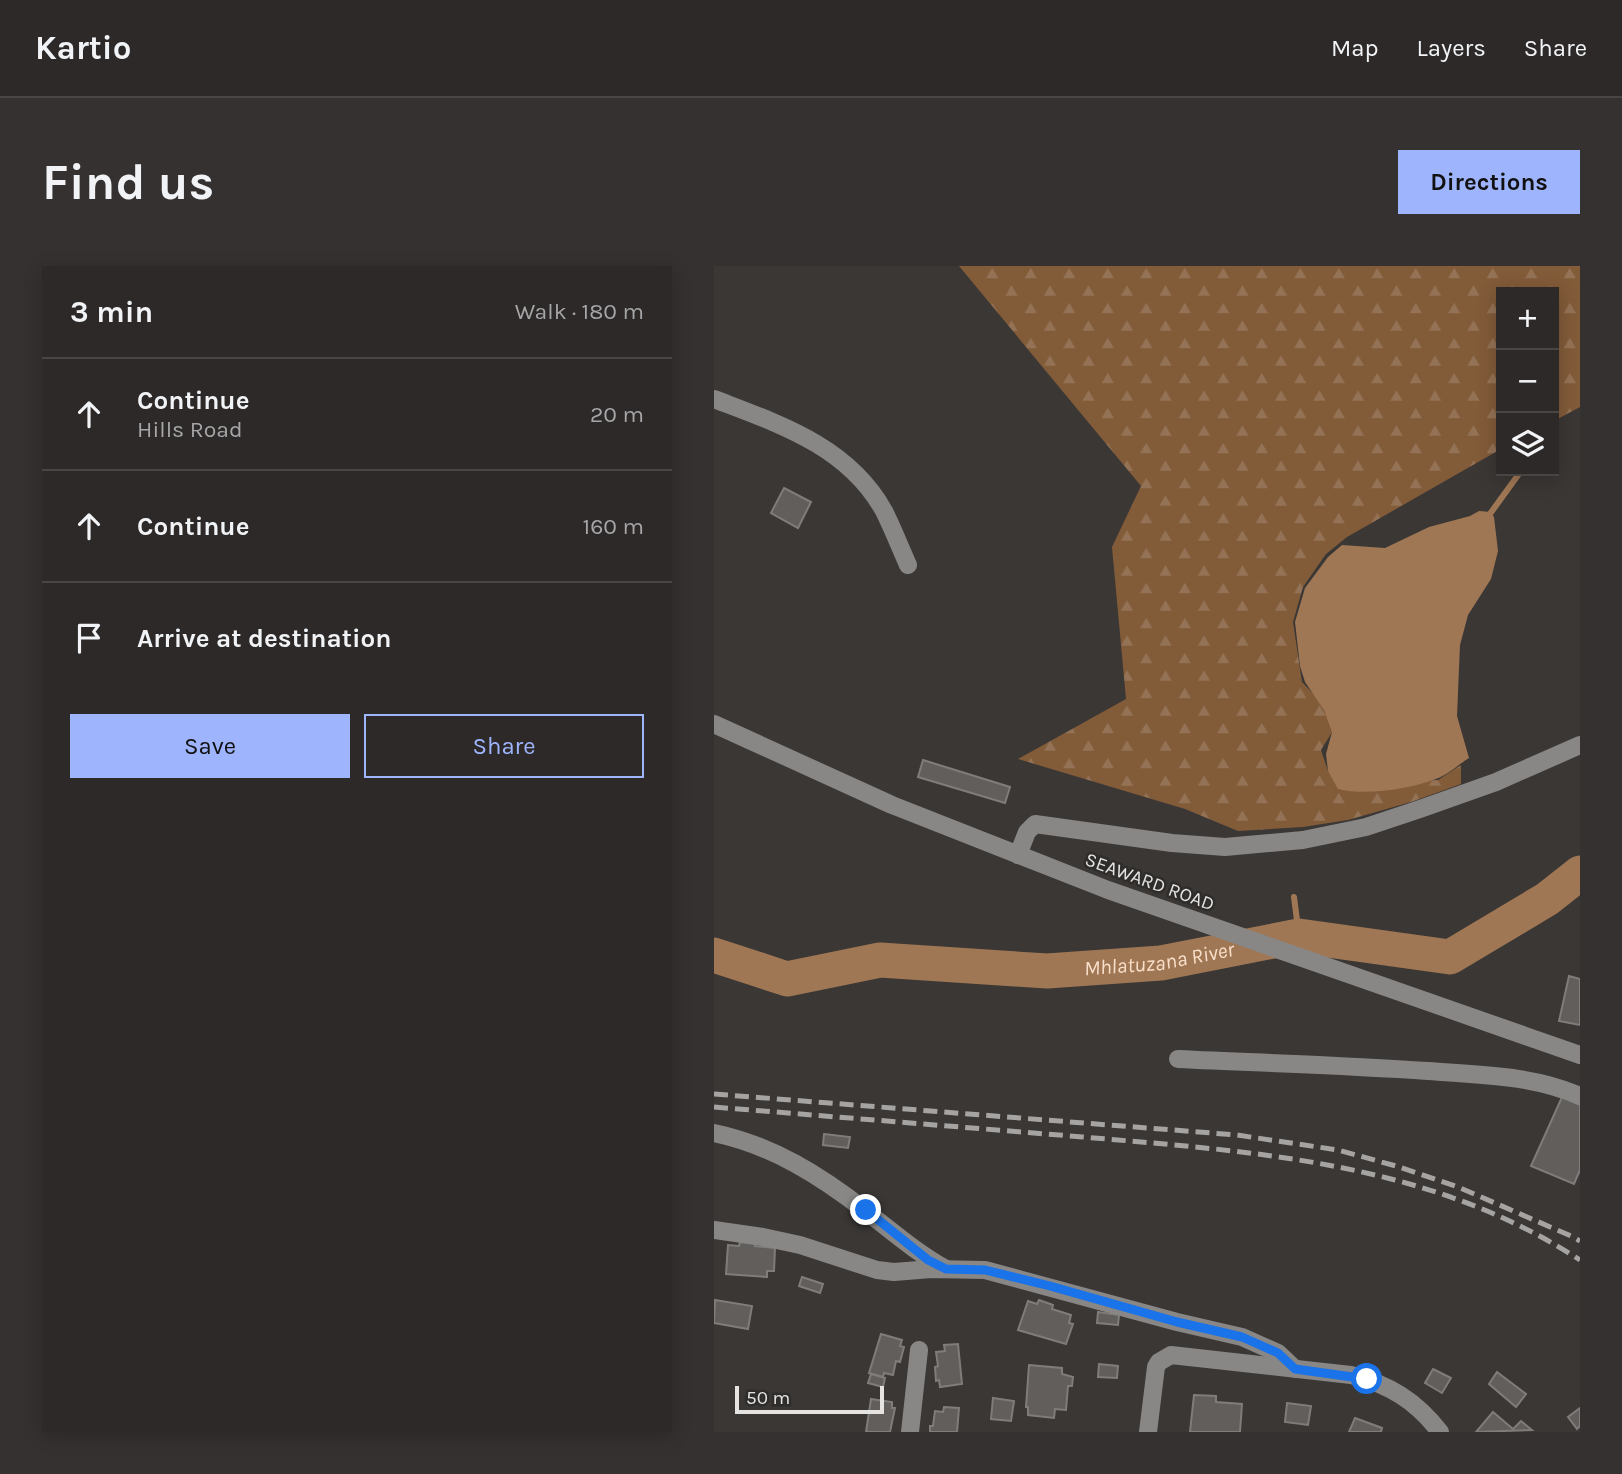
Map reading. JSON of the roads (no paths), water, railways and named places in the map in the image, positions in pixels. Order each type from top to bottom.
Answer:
[{"type":"street","points":[[714,399],[796,431],[834,454],[870,490],[883,510],[908,565]]},
{"type":"street","name":"SEAWARD ROAD","points":[[714,724],[892,806],[1108,890],[1580,1055]]},
{"type":"street","points":[[1018,855],[1027,832],[1035,824],[1225,847],[1303,840],[1366,827],[1420,809],[1496,782],[1580,745]]},
{"type":"street","points":[[1178,1059],[1388,1068],[1506,1077],[1550,1085],[1580,1096]]},
{"type":"street","points":[[714,1133],[750,1142],[808,1169],[928,1260],[946,1269]]},
{"type":"street","points":[[714,1230],[800,1245],[877,1270],[985,1270],[1242,1337],[1278,1353],[1295,1369]]},
{"type":"street","points":[[910,1432],[919,1350]]},
{"type":"street","points":[[1148,1432],[1154,1375],[1159,1362],[1171,1355],[1367,1379],[1418,1406],[1440,1432]]},
{"type":"waterway","points":[[1487,518],[1517,476]]},
{"type":"waterway","name":"Mhlatuzana River","points":[[714,955],[787,979],[880,960],[1047,971],[1161,963],[1299,936],[1450,957],[1547,899],[1580,873]]},
{"type":"waterway","points":[[1294,897],[1299,936]]},
{"type":"railway","points":[[714,1094],[1237,1135],[1338,1150],[1458,1187],[1580,1241]]},
{"type":"railway","points":[[714,1107],[1213,1149],[1340,1167],[1402,1182],[1463,1202],[1522,1227],[1580,1260]]}]
